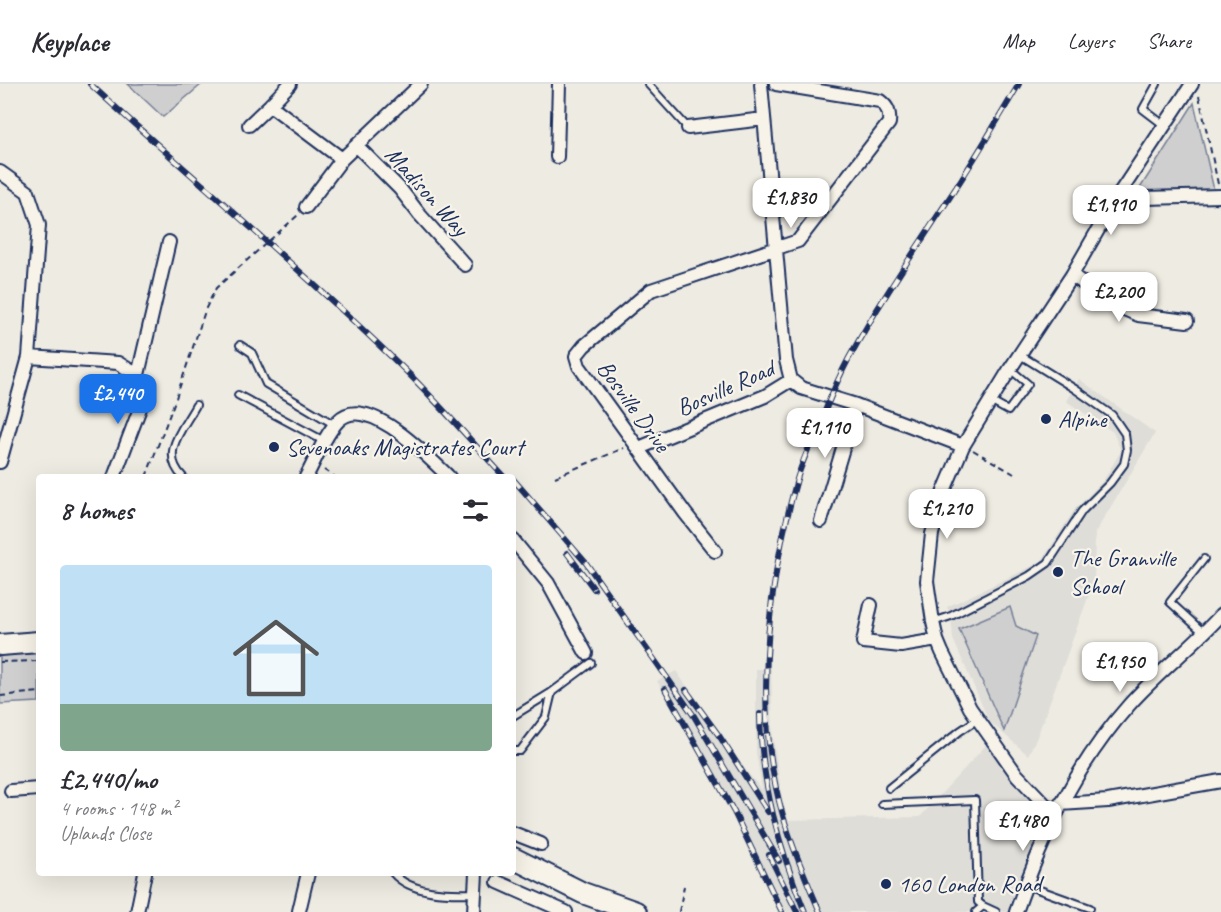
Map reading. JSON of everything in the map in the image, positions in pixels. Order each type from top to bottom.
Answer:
[{"type":"main road","points":[[0,645],[36,642]]},
{"type":"main road","points":[[516,860],[583,893],[625,910]]},
{"type":"street","points":[[249,125],[290,84]]},
{"type":"street","points":[[306,207],[342,159],[421,84]]},
{"type":"street","points":[[556,157],[558,84]]},
{"type":"street","points":[[761,84],[786,360],[791,380]]},
{"type":"street","points":[[776,84],[873,99],[885,105],[890,115],[889,123],[798,241],[777,248]]},
{"type":"street","points":[[1192,88],[1164,125],[1117,197],[1072,274],[963,446],[944,491],[932,534],[927,581],[937,640],[970,708],[1017,775],[1058,809],[1221,781]]},
{"type":"street","points":[[270,105],[342,159]]},
{"type":"street","points":[[688,128],[764,119]]},
{"type":"street","name":"Madison Way","points":[[357,146],[400,189],[465,265]]},
{"type":"street","points":[[0,172],[28,192],[39,225],[29,357],[0,462]]},
{"type":"street","points":[[1117,197],[1221,196]]},
{"type":"street","points":[[115,474],[142,403],[138,375],[169,242]]},
{"type":"street","name":"Bosville Drive","points":[[716,551],[579,366],[576,356],[651,290],[777,248]]},
{"type":"street","points":[[1072,274],[1110,303],[1138,315],[1187,321]]},
{"type":"street","points":[[29,357],[118,363],[138,375]]},
{"type":"street","name":"Bosville Road","points":[[637,446],[765,396],[791,380],[801,388],[856,405],[963,446]]},
{"type":"street","points":[[821,521],[856,405]]},
{"type":"street","points":[[308,474],[324,442],[339,421],[349,414],[360,413],[372,417],[406,437],[445,474]]},
{"type":"street","points":[[516,544],[548,583],[589,658]]},
{"type":"street","points":[[871,605],[863,642],[902,646],[937,640]]},
{"type":"street","points":[[1016,912],[1058,809],[1081,768],[1129,704],[1204,634],[1221,615]]},
{"type":"street","points":[[11,791],[36,789]]},
{"type":"street","points":[[516,834],[541,844]]},
{"type":"street","points":[[137,912],[144,876]]},
{"type":"street","points":[[300,912],[307,876]]},
{"type":"street","points":[[474,912],[476,876]]},
{"type":"street","points":[[498,882],[566,912]]},
{"type":"lane","points":[[648,84],[688,128]]},
{"type":"lane","points":[[1157,84],[1143,109],[1164,125]]},
{"type":"lane","points":[[240,345],[252,353],[266,384],[335,426]]},
{"type":"lane","points":[[933,622],[951,616],[1029,576],[1048,563],[1082,511],[1110,483],[1124,464],[1127,450],[1125,434],[1112,415],[1020,355]]},
{"type":"lane","points":[[990,401],[1008,411],[1028,384],[1010,369]]},
{"type":"lane","points":[[238,395],[324,442]]},
{"type":"lane","points":[[180,474],[176,469],[171,454],[196,405]]},
{"type":"lane","points":[[1204,559],[1170,602],[1204,634]]},
{"type":"lane","points":[[516,714],[552,692],[589,658]]},
{"type":"lane","points":[[516,751],[520,751],[546,717],[552,692]]},
{"type":"lane","points":[[889,788],[960,730],[978,719]]},
{"type":"lane","points":[[882,804],[975,800],[978,902],[996,912]]},
{"type":"lane","points":[[396,876],[403,883],[435,892],[475,893]]},
{"type":"lane","points":[[1026,885],[1090,908]]},
{"type":"lane","points":[[976,912],[983,906]]},
{"type":"lane","points":[[292,912],[300,912]]},
{"type":"path","points":[[1192,88],[1221,196]]},
{"type":"path","points":[[147,474],[177,398],[206,308],[216,288],[306,207]]},
{"type":"path","points":[[555,477],[637,446]]},
{"type":"path","points":[[963,446],[1014,474]]},
{"type":"path","points":[[313,465],[330,474]]},
{"type":"path","points":[[0,662],[36,661]]},
{"type":"path","points":[[0,696],[36,692]]},
{"type":"path","points":[[679,912],[684,886]]},
{"type":"shaded area","points":[[128,84],[202,84],[163,117]]},
{"type":"shaded area","points":[[1194,103],[1214,190],[1137,193]]},
{"type":"shaded area","name":"The Granville School","points":[[1079,379],[1155,433],[1095,533],[1094,581],[1037,737],[1028,755],[989,721],[953,639],[951,616],[947,607],[1041,562],[1075,509],[1103,481],[1121,451],[1113,432],[1066,401]]},
{"type":"shaded area","points":[[1010,607],[1016,626],[1036,636],[1004,731],[959,629]]},
{"type":"shaded area","points":[[36,642],[36,702],[0,704],[0,645]]},
{"type":"shaded area","points":[[756,669],[771,669],[773,737],[782,798],[788,820],[920,817],[988,743],[1050,822],[1011,912],[778,912],[714,778],[657,681],[676,671],[762,790],[756,752]]},
{"type":"railway","points":[[90,84],[291,263],[369,336],[444,411],[501,474]]},
{"type":"railway","points":[[820,912],[784,820],[770,750],[766,672],[768,632],[787,516],[803,462],[849,358],[1019,84]]},
{"type":"railway","points":[[516,482],[586,563],[694,716],[779,861]]},
{"type":"railway","points":[[567,553],[594,589]]},
{"type":"railway","points":[[665,689],[734,812],[782,912]]},
{"type":"railway","points":[[686,690],[720,737],[768,812]]},
{"type":"railway","points":[[760,714],[764,765],[773,815],[787,864],[805,912]]},
{"type":"railway","points":[[769,855],[797,912]]},
{"type":"place","name":"Alpine","points":[[1046,419]]},
{"type":"place","name":"Sevenoaks Magistrates Court","points":[[274,447]]},
{"type":"place","name":"The Granville School","points":[[1058,572]]},
{"type":"place","name":"160 London Road","points":[[886,884]]}]
